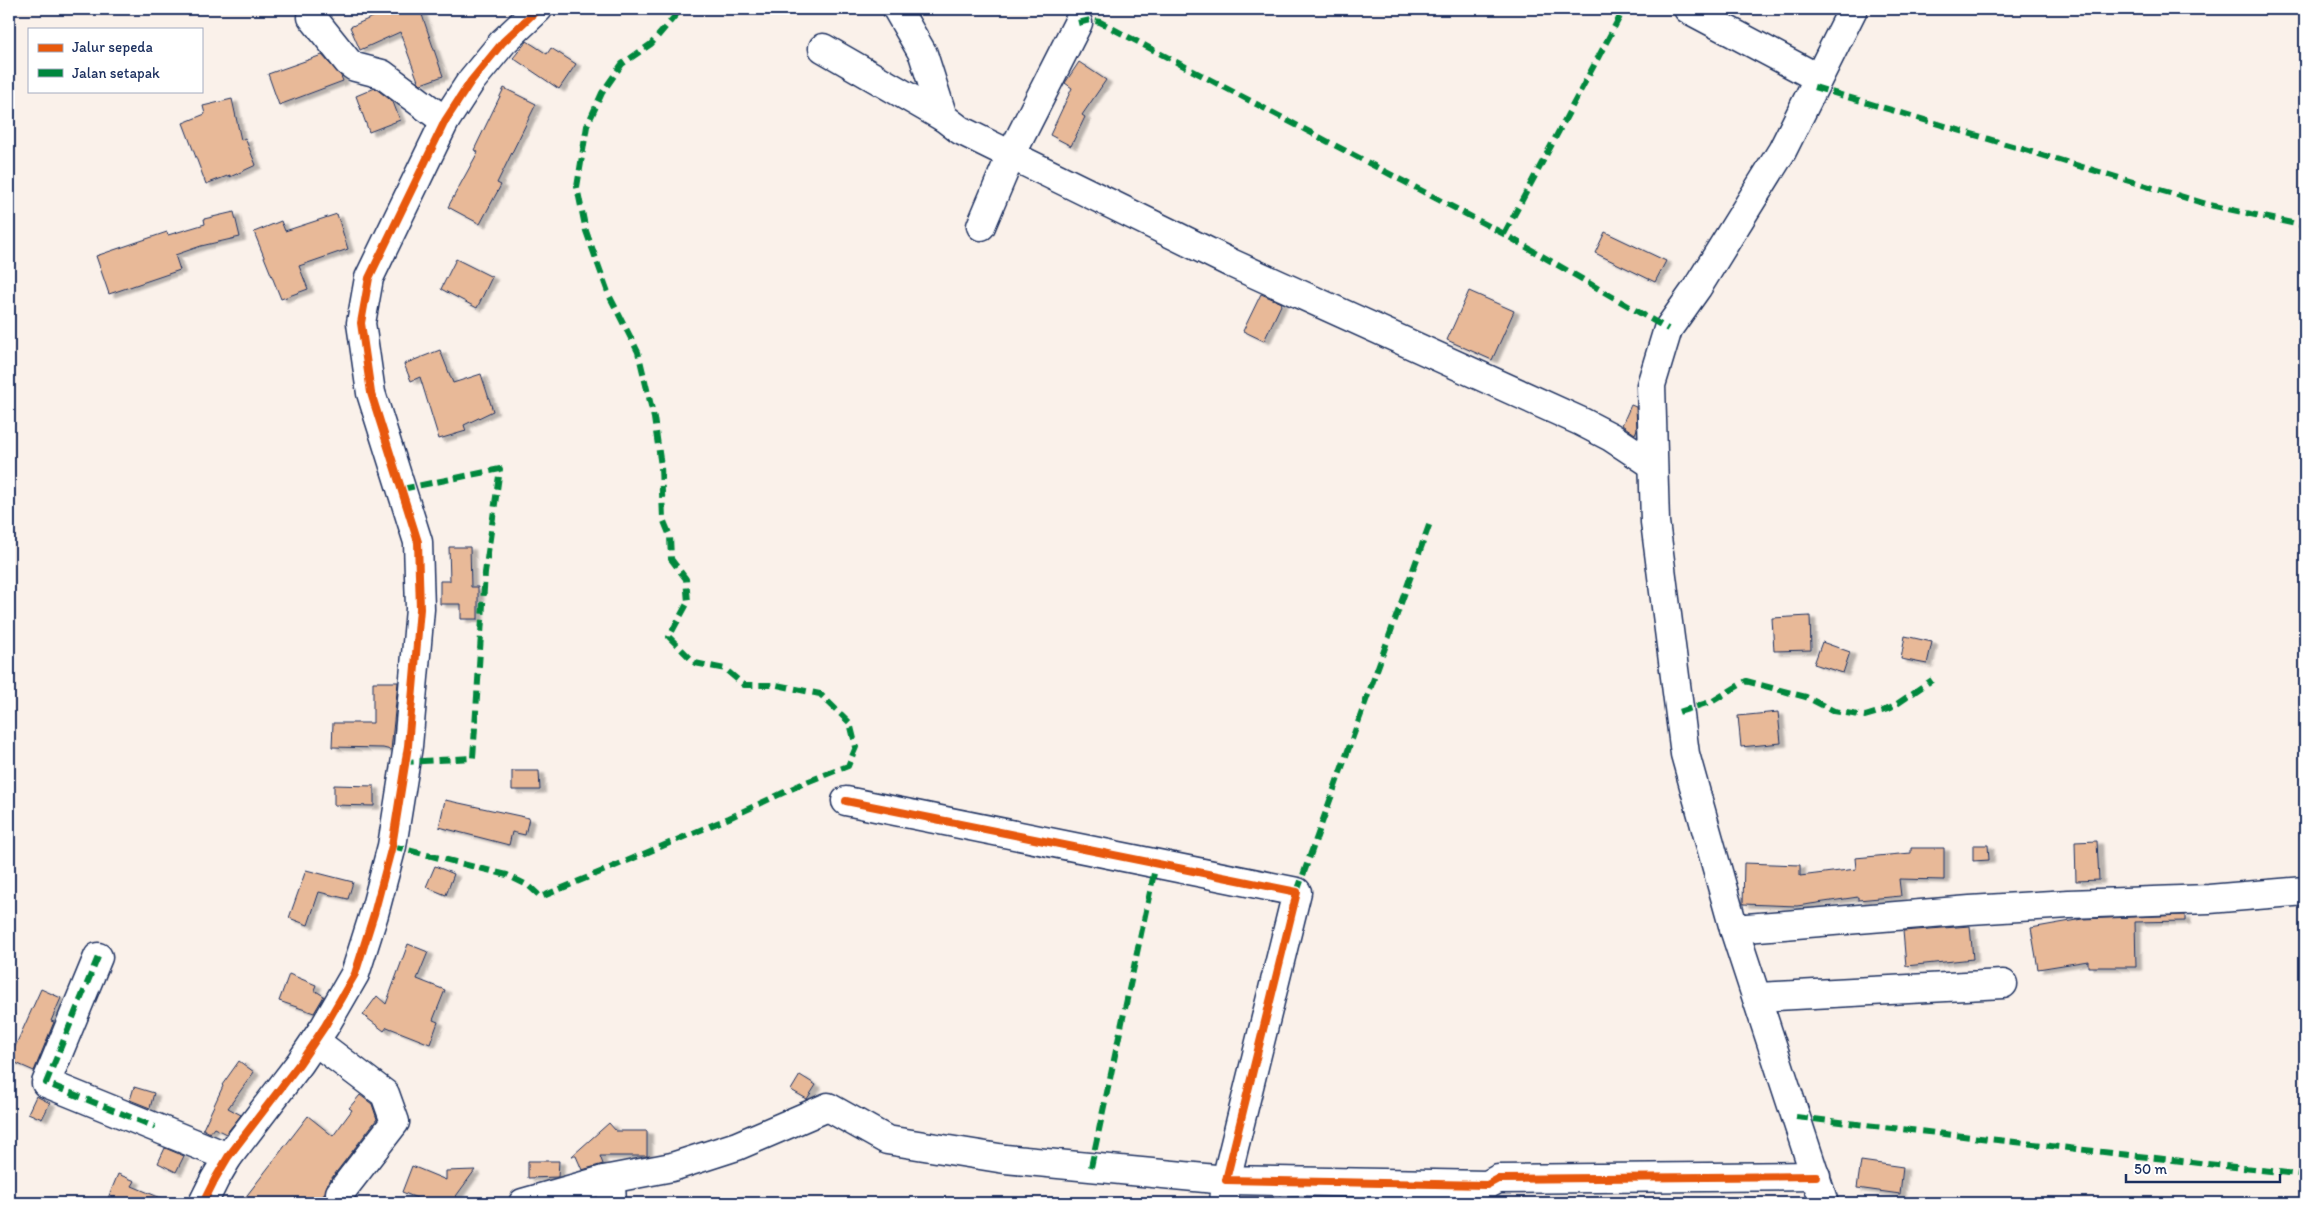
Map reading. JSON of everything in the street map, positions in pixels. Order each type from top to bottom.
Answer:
[{"type":"street","points":[[204,1203],[228,1157],[315,1041],[355,974],[374,914],[392,846],[408,746],[420,610],[418,542],[371,393],[360,323],[369,278],[445,121],[471,80],[503,42],[538,9]]},
{"type":"street","points":[[896,9],[923,54],[943,117]]},
{"type":"street","points":[[1688,9],[1818,78]]},
{"type":"street","points":[[1824,1203],[1734,929],[1686,754],[1656,530],[1652,464],[1651,385],[1668,329],[1697,288],[1782,151],[1853,9]]},
{"type":"street","points":[[312,17],[348,62],[355,67],[382,74],[445,121]]},
{"type":"street","points":[[980,226],[1011,156],[1078,23]]},
{"type":"street","points":[[823,48],[943,117],[960,130],[1011,156],[1231,263],[1582,422],[1611,437],[1652,464]]},
{"type":"street","points":[[846,801],[1297,892],[1225,1192]]},
{"type":"street","points":[[1734,929],[1970,910],[2209,899],[2305,891]]},
{"type":"street","points":[[98,957],[46,1083],[228,1157]]},
{"type":"street","points":[[1757,997],[1850,991],[1939,989],[2003,984]]},
{"type":"street","points":[[315,1041],[385,1094],[395,1122],[340,1193]]},
{"type":"street","points":[[523,1203],[608,1192],[672,1167],[737,1146],[828,1107],[887,1140],[1225,1192],[1485,1194],[1498,1179],[1816,1176]]},
{"type":"building","points":[[391,9],[420,9],[443,76],[421,84],[418,81],[400,32],[360,50],[350,27]]},
{"type":"building","points":[[527,41],[547,54],[551,48],[576,64],[559,89],[513,58]]},
{"type":"building","points":[[322,55],[341,76],[343,81],[279,105],[268,74]]},
{"type":"building","points":[[1079,62],[1106,80],[1082,115],[1085,117],[1071,146],[1050,135],[1072,88],[1065,83]]},
{"type":"building","points":[[375,88],[393,102],[400,120],[369,132],[356,96]]},
{"type":"building","points":[[504,88],[536,104],[497,183],[501,185],[480,224],[448,207],[478,152],[474,150]]},
{"type":"building","points":[[232,99],[241,140],[245,138],[256,165],[230,177],[230,175],[206,184],[183,123],[205,114],[203,106]]},
{"type":"building","points":[[234,212],[240,237],[201,246],[175,255],[180,270],[109,294],[96,256],[167,232],[168,235],[205,224],[204,219]]},
{"type":"building","points":[[337,214],[348,249],[299,266],[308,289],[281,299],[254,232],[281,221],[285,231]]},
{"type":"building","points":[[1605,232],[1666,261],[1655,282],[1595,253]]},
{"type":"building","points":[[456,259],[492,277],[477,308],[441,289]]},
{"type":"building","points":[[1469,291],[1514,311],[1492,360],[1447,340]]},
{"type":"building","points":[[1261,294],[1282,303],[1264,341],[1243,331]]},
{"type":"building","points":[[440,350],[453,383],[481,374],[493,411],[464,425],[466,431],[439,439],[420,377],[411,381],[404,364]]},
{"type":"building","points":[[1631,405],[1636,407],[1637,429],[1635,434],[1622,425]]},
{"type":"building","points":[[449,547],[470,547],[471,587],[478,587],[478,619],[461,619],[461,604],[440,604],[440,581],[450,581]]},
{"type":"building","points":[[1810,616],[1811,650],[1774,651],[1772,618]]},
{"type":"building","points":[[1905,636],[1932,642],[1927,664],[1901,659]]},
{"type":"building","points":[[1822,642],[1850,652],[1843,673],[1814,664]]},
{"type":"building","points":[[373,682],[398,682],[391,750],[383,748],[332,747],[333,723],[373,723]]},
{"type":"building","points":[[1778,712],[1781,743],[1741,747],[1738,716]]},
{"type":"building","points":[[512,771],[539,771],[540,790],[512,790]]},
{"type":"building","points":[[334,785],[374,786],[374,806],[334,805]]},
{"type":"building","points":[[445,800],[529,818],[525,835],[512,832],[509,845],[439,827]]},
{"type":"building","points":[[2097,841],[2099,880],[2076,881],[2075,842]]},
{"type":"building","points":[[1973,845],[1988,845],[1989,860],[1973,861]]},
{"type":"building","points":[[1911,848],[1944,848],[1944,880],[1899,879],[1901,896],[1858,900],[1858,897],[1797,906],[1743,904],[1744,863],[1800,865],[1800,876],[1856,869],[1855,858],[1911,853]]},
{"type":"building","points":[[435,866],[454,874],[446,895],[426,887]]},
{"type":"building","points":[[306,870],[353,882],[348,899],[319,892],[308,925],[289,918]]},
{"type":"building","points":[[2185,915],[2185,921],[2135,922],[2136,967],[2088,967],[2088,961],[2038,969],[2031,928],[2082,919]]},
{"type":"building","points":[[1970,926],[1973,959],[1906,966],[1903,931]]},
{"type":"building","points":[[408,944],[428,952],[417,979],[445,990],[433,1020],[438,1022],[430,1044],[387,1027],[384,1031],[363,1015],[377,996],[386,1004]]},
{"type":"building","points":[[289,974],[316,985],[314,990],[324,996],[314,1013],[279,1001]]},
{"type":"building","points":[[41,989],[61,998],[51,1021],[54,1022],[34,1071],[9,1060]]},
{"type":"building","points":[[239,1061],[254,1072],[228,1108],[241,1115],[226,1134],[214,1128],[210,1133],[203,1129],[222,1085]]},
{"type":"building","points":[[800,1075],[816,1085],[807,1099],[791,1090]]},
{"type":"building","points":[[134,1087],[154,1093],[150,1108],[130,1100]]},
{"type":"building","points":[[360,1095],[372,1104],[377,1119],[328,1183],[325,1193],[317,1203],[241,1203],[308,1116],[333,1136],[352,1110],[349,1108]]},
{"type":"building","points":[[36,1096],[50,1103],[42,1119],[28,1113]]},
{"type":"building","points":[[609,1123],[616,1131],[647,1131],[647,1156],[600,1156],[603,1164],[582,1170],[576,1156],[572,1156]]},
{"type":"building","points":[[165,1148],[184,1156],[176,1172],[158,1163]]},
{"type":"building","points":[[528,1161],[559,1161],[558,1177],[528,1178]]},
{"type":"building","points":[[1861,1161],[1903,1167],[1900,1194],[1857,1188]]},
{"type":"building","points":[[412,1166],[446,1180],[446,1171],[475,1170],[451,1203],[429,1203],[402,1192]]},
{"type":"building","points":[[118,1174],[135,1181],[132,1186],[173,1203],[106,1203]]},
{"type":"marked path","points":[[392,846],[507,875],[529,886],[541,897],[729,818],[804,783],[848,766],[856,747],[850,723],[820,694],[777,685],[744,685],[725,669],[695,663],[669,637],[688,602],[686,579],[671,559],[670,536],[663,519],[661,466],[654,418],[638,352],[609,295],[586,231],[577,187],[587,126],[602,93],[622,64],[651,44],[681,9]]},
{"type":"marked path","points":[[1504,234],[1624,9]]},
{"type":"marked path","points":[[1078,23],[1090,20],[1100,22],[1504,234],[1668,329]]},
{"type":"marked path","points":[[1814,87],[2210,205],[2305,226]]},
{"type":"marked path","points":[[402,489],[500,469],[485,573],[473,758],[405,762]]},
{"type":"marked path","points":[[1297,892],[1431,520]]},
{"type":"marked path","points":[[1679,712],[1713,701],[1746,681],[1806,697],[1834,711],[1865,716],[1891,708],[1932,680]]},
{"type":"marked path","points":[[1091,1167],[1156,864]]},
{"type":"marked path","points":[[98,957],[46,1083],[155,1127]]},
{"type":"marked path","points":[[1796,1117],[2305,1175]]},
{"type":"cycle path","points":[[203,1203],[228,1157],[300,1063],[325,1026],[355,974],[374,914],[392,846],[408,746],[420,609],[418,542],[371,393],[361,323],[369,278],[445,121],[471,81],[503,42],[538,9]]},
{"type":"cycle path","points":[[846,801],[1297,892],[1226,1180],[1487,1185],[1498,1179],[1816,1176]]}]
